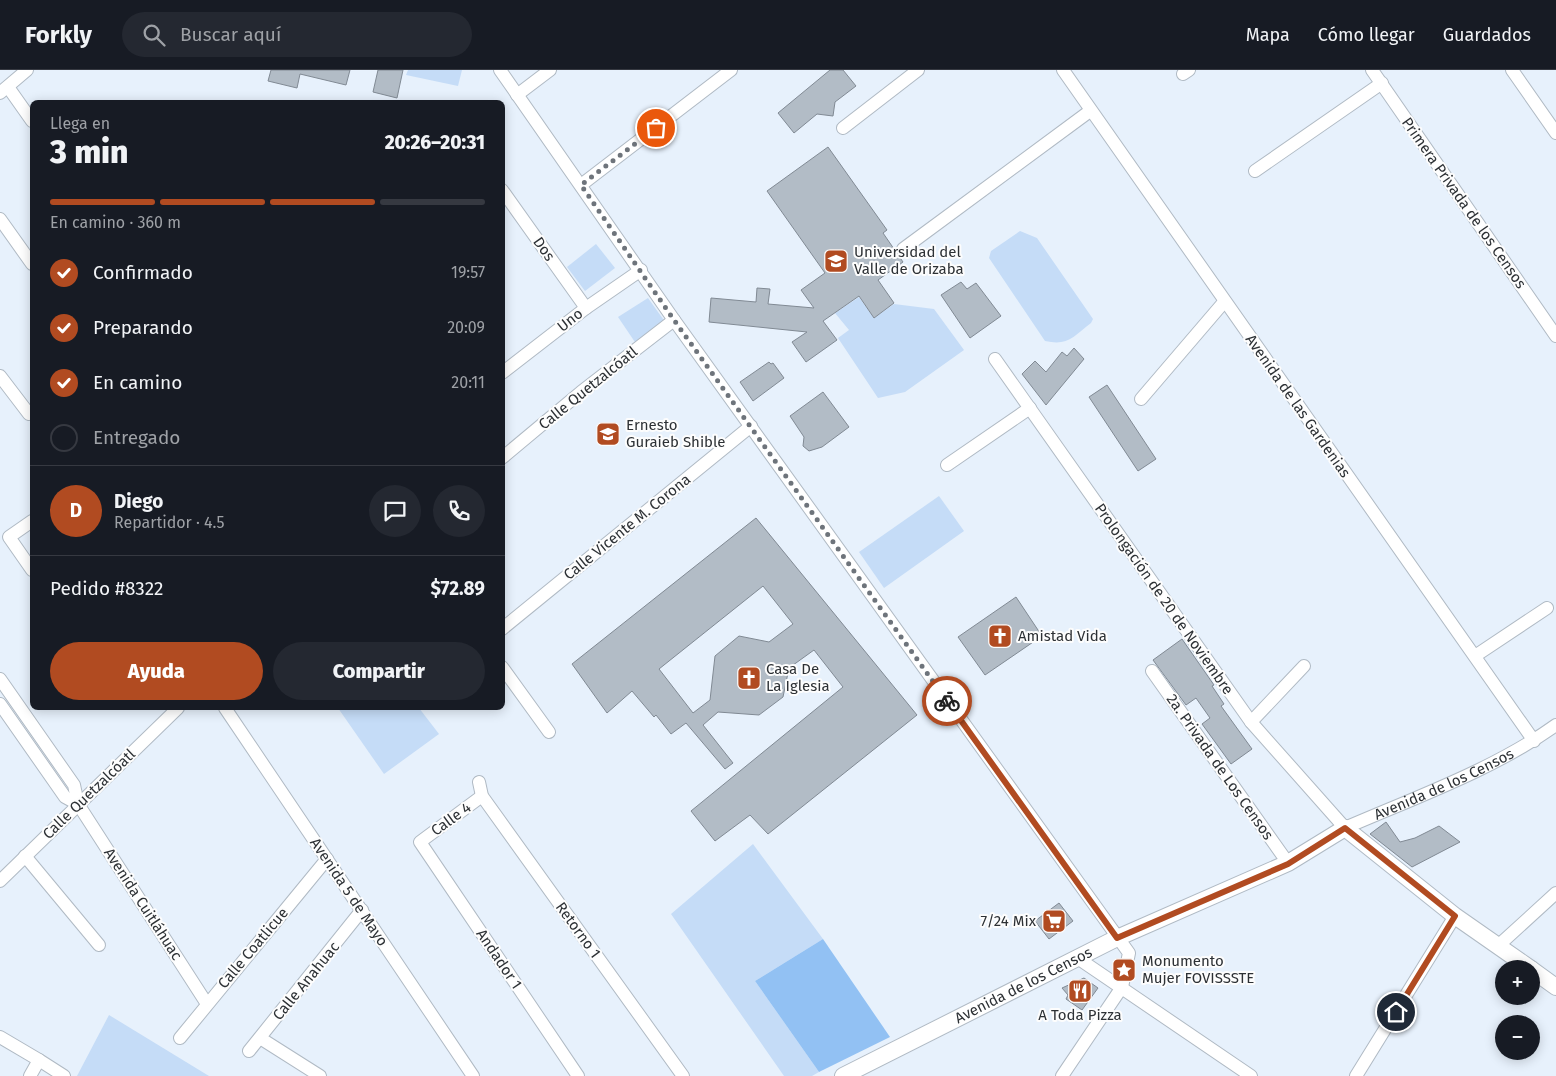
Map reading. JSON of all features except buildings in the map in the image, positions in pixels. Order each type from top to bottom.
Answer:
[{"type":"street","points":[[27,70],[4,90],[30,119]]},
{"type":"street","points":[[500,70],[674,320],[1128,953],[1122,987],[1062,1076]]},
{"type":"street","points":[[517,94],[550,70]]},
{"type":"street","points":[[581,185],[731,70]]},
{"type":"street","points":[[842,128],[918,70]]},
{"type":"street","name":"Avenida de las Gardenias","points":[[1063,70],[1224,302],[1534,741]]},
{"type":"street","name":"Primera Privada de los Censos","points":[[1372,70],[1556,336]]},
{"type":"street","points":[[1512,70],[1556,133]]},
{"type":"street","points":[[1255,171],[1382,83]]},
{"type":"street","points":[[903,249],[1090,111]]},
{"type":"street","name":"Dos","points":[[505,194],[586,308]]},
{"type":"street","points":[[0,219],[30,261]]},
{"type":"street","name":"Uno","points":[[505,371],[586,308],[641,270]]},
{"type":"street","points":[[1141,399],[1224,302]]},
{"type":"street","name":"Calle Quetzalcóatl","points":[[505,455],[581,392],[674,320]]},
{"type":"street","name":"Prolongación de 20 de Noviembre","points":[[996,359],[1251,722],[1345,828]]},
{"type":"street","points":[[0,376],[30,412]]},
{"type":"street","points":[[948,465],[1030,408]]},
{"type":"street","name":"Calle Vicente M. Corona","points":[[505,627],[751,426]]},
{"type":"street","points":[[30,522],[9,537],[30,567]]},
{"type":"street","points":[[1475,656],[1547,608]]},
{"type":"street","points":[[1251,722],[1304,666]]},
{"type":"street","points":[[505,671],[549,732]]},
{"type":"street","name":"2a. Privada de Los Censos","points":[[1152,671],[1288,864]]},
{"type":"street","name":"Avenida Cuitláhuac","points":[[0,679],[74,785],[78,804],[207,1004]]},
{"type":"street","name":"Avenida Cuitláhuac","points":[[0,704],[65,797],[78,804]]},
{"type":"street","name":"Calle Quetzalcóatl","points":[[0,881],[176,710]]},
{"type":"street","name":"Avenida 5 de Mayo","points":[[226,710],[472,1076]]},
{"type":"street","name":"Avenida de los Censos","points":[[843,1076],[1079,959],[1117,938],[1288,864],[1345,828],[1443,786],[1534,741],[1556,725]]},
{"type":"street","name":"Retorno 1","points":[[479,782],[482,796],[683,1076]]},
{"type":"street","name":"Calle 4","points":[[420,842],[482,796]]},
{"type":"street","points":[[1345,828],[1455,916],[1519,960]]},
{"type":"street","name":"Andador 1","points":[[420,842],[578,1076]]},
{"type":"street","points":[[25,856],[99,945]]},
{"type":"street","name":"Calle Coatlicue","points":[[180,1038],[327,859]]},
{"type":"street","points":[[0,864],[12,870]]},
{"type":"street","points":[[1499,945],[1556,893]]},
{"type":"street","name":"Calle Anahuac","points":[[249,1051],[362,910]]},
{"type":"street","points":[[1356,1076],[1455,916]]},
{"type":"street","points":[[1079,959],[1251,1076]]},
{"type":"street","points":[[1540,975],[1556,987]]},
{"type":"street","points":[[0,1037],[64,1076]]},
{"type":"street","points":[[260,1038],[320,1076]]},
{"type":"street","points":[[30,1076],[39,1060]]},
{"type":"shaded area","points":[[408,70],[462,70],[458,86],[406,75]]},
{"type":"shaded area","points":[[1020,231],[1037,238],[1093,319],[1091,323],[1070,339],[1059,342],[1045,341],[989,258],[991,251]]},
{"type":"shaded area","points":[[596,244],[615,268],[585,291],[567,267]]},
{"type":"shaded area","points":[[859,297],[874,318],[894,304],[934,309],[964,350],[905,392],[878,398],[838,338],[849,330],[835,313]]},
{"type":"shaded area","points":[[648,298],[668,326],[639,348],[618,317]]},
{"type":"shaded area","points":[[939,496],[964,531],[884,588],[859,552]]},
{"type":"shaded area","points":[[339,710],[421,710],[439,734],[384,774]]},
{"type":"shaded area","points":[[753,844],[823,939],[755,981],[819,1072],[812,1076],[784,1076],[671,914]]},
{"type":"shaded area","points":[[823,939],[890,1037],[819,1072],[755,981]]},
{"type":"shaded area","points":[[109,1015],[209,1076],[77,1076]]},
{"type":"way so far","points":[[656,128],[581,185],[674,320],[947,701]]},
{"type":"place","name":"Universidad del Valle de Orizaba","points":[[836,261]]},
{"type":"place","name":"Ernesto Guraieb Shible","points":[[608,434]]},
{"type":"place","name":"Amistad Vida","points":[[1000,636]]},
{"type":"place","name":"Casa De La Iglesia","points":[[749,678]]},
{"type":"place","name":"7/24 Mix","points":[[1054,921]]},
{"type":"place","name":"Monumento Mujer FOVISSSTE","points":[[1124,970]]},
{"type":"place","name":"A Toda Pizza","points":[[1080,991]]},
{"type":"route","points":[[947,701],[1117,938],[1288,864],[1345,828],[1404,873],[1455,916],[1396,1012]]}]
